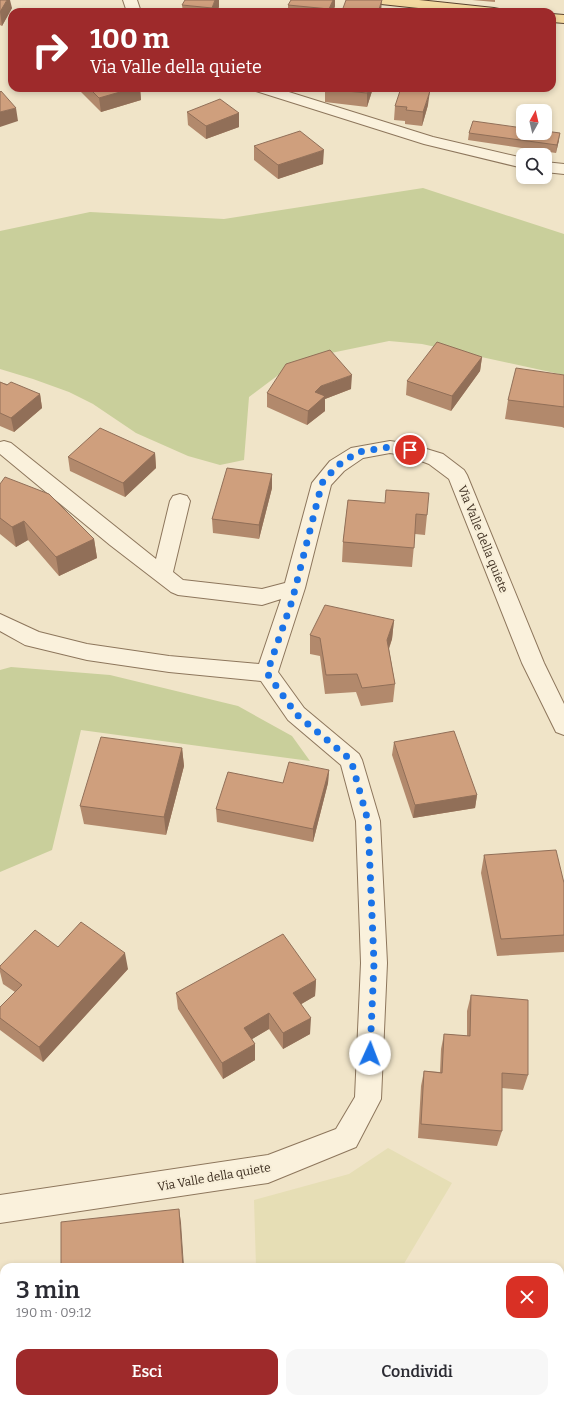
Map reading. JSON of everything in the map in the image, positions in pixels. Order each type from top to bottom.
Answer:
[{"type":"main road","points":[[381,0],[456,8]]},
{"type":"street","points":[[273,92],[392,130],[516,161]]},
{"type":"street","points":[[552,168],[564,169]]},
{"type":"street","name":"Via Valle della quiete","points":[[0,1209],[268,1169],[346,1138],[368,1099],[374,963],[368,821],[351,760],[296,714],[267,673],[295,588],[322,483],[337,466],[358,452],[390,447],[410,450],[436,459],[457,475],[533,663],[564,726]]},
{"type":"street","points":[[4,448],[117,540],[178,587],[262,597],[295,588]]},
{"type":"street","points":[[162,575],[180,501]]},
{"type":"street","points":[[0,622],[33,639],[87,652],[169,664],[267,673]]},
{"type":"shaded area","points":[[388,1148],[452,1183],[404,1263],[256,1263],[254,1200],[349,1174]]},
{"type":"green space","points":[[423,188],[564,234],[564,375],[422,344],[389,341],[331,353],[281,373],[249,397],[244,460],[220,465],[188,456],[136,433],[93,404],[69,392],[0,369],[0,231],[90,212],[224,219]]},
{"type":"green space","points":[[11,667],[110,675],[238,706],[292,736],[310,761],[81,730],[52,850],[0,872],[0,670]]},
{"type":"building","points":[[0,0],[7,0],[0,12]]},
{"type":"building","points":[[185,0],[215,0],[212,8],[182,5]]},
{"type":"building","points":[[291,0],[333,0],[329,8],[288,5]]},
{"type":"building","points":[[346,0],[382,0],[379,8],[343,8]]},
{"type":"building","points":[[1,91],[16,108],[0,112]]},
{"type":"building","points":[[93,92],[120,92],[99,98]]},
{"type":"building","points":[[400,92],[430,92],[423,112],[406,110],[407,107],[395,106]]},
{"type":"building","points":[[220,99],[239,113],[206,126],[187,112]]},
{"type":"building","points":[[473,121],[516,127],[516,139],[469,133]]},
{"type":"building","points":[[300,131],[324,150],[278,165],[254,146]]},
{"type":"building","points":[[552,132],[560,133],[557,145],[520,140],[552,140]]},
{"type":"building","points":[[437,342],[482,357],[452,396],[407,381]]},
{"type":"building","points":[[330,350],[352,375],[321,386],[315,392],[325,396],[308,411],[267,393],[286,364]]},
{"type":"building","points":[[516,368],[564,375],[564,407],[508,400]]},
{"type":"building","points":[[0,382],[7,385],[11,382],[40,394],[11,418],[0,413]]},
{"type":"building","points":[[100,428],[155,453],[123,483],[68,457]]},
{"type":"building","points":[[227,468],[272,474],[259,525],[212,519]]},
{"type":"building","points":[[5,477],[49,494],[94,539],[56,557],[24,521],[12,527],[0,518],[0,484]]},
{"type":"building","points":[[386,490],[429,493],[427,515],[416,514],[414,548],[343,542],[348,500],[385,503]]},
{"type":"building","points":[[325,605],[394,620],[387,640],[395,684],[362,688],[357,674],[326,675],[320,638],[310,635]]},
{"type":"building","points":[[454,731],[477,795],[415,805],[394,742]]},
{"type":"building","points":[[101,737],[182,748],[164,817],[80,806]]},
{"type":"building","points":[[289,762],[329,770],[313,829],[216,809],[228,772],[283,783]]},
{"type":"building","points":[[556,850],[564,883],[564,935],[501,939],[484,855]]},
{"type":"building","points":[[81,922],[125,953],[39,1047],[0,1018],[0,1007],[22,985],[0,968],[0,966],[35,930],[58,947]]},
{"type":"building","points":[[283,934],[316,980],[293,993],[311,1018],[283,1033],[269,1013],[244,1028],[255,1044],[222,1063],[176,993]]},
{"type":"building","points":[[471,995],[528,1000],[528,1075],[502,1073],[502,1131],[421,1124],[424,1071],[442,1073],[444,1034],[470,1036]]},
{"type":"building","points":[[179,1209],[183,1263],[61,1263],[61,1222]]},
{"type":"route","points":[[370,1054],[374,963],[368,821],[351,760],[296,714],[267,673],[292,601],[322,483],[337,466],[358,452],[390,447],[410,450]]}]
